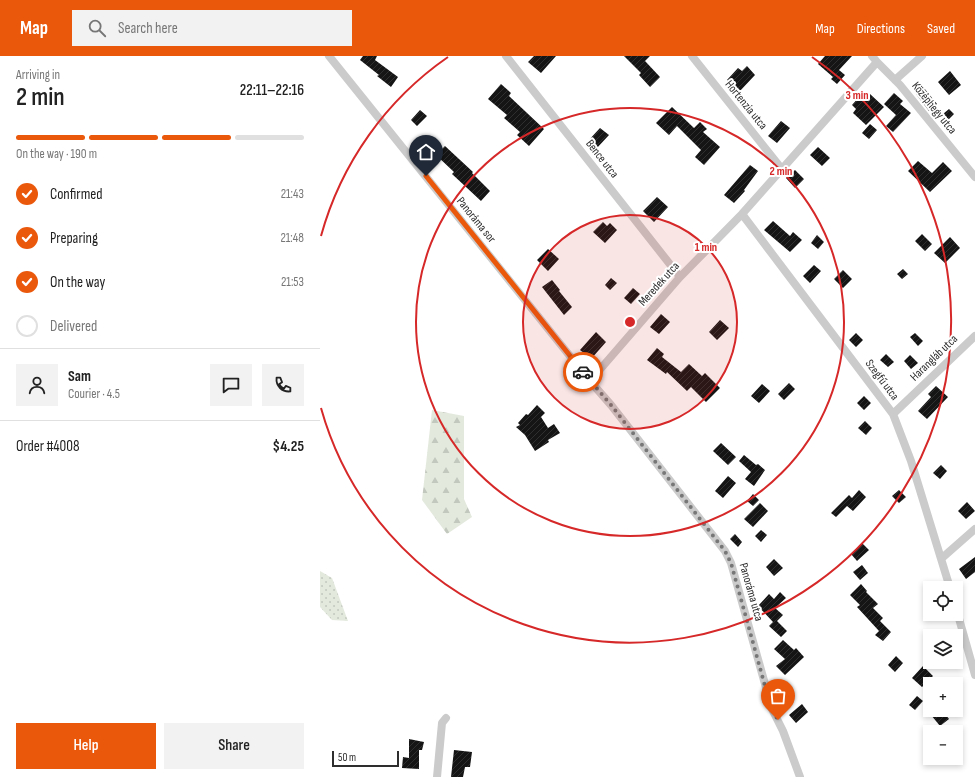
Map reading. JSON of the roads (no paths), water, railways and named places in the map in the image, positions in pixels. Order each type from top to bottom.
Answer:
[{"type":"street","name":"Panoráma sor","points":[[329,56],[590,381]]},
{"type":"street","name":"Bence utca","points":[[506,56],[680,278]]},
{"type":"street","name":"Hortenzia utca","points":[[692,56],[781,168]]},
{"type":"street","points":[[895,80],[922,56]]},
{"type":"street","name":"Meredek utca","points":[[590,381],[680,278],[742,214],[875,59]]},
{"type":"street","name":"Középhegy utca","points":[[875,59],[895,80],[975,177]]},
{"type":"street","name":"Szegfű utca","points":[[742,214],[893,414],[911,461],[948,581]]},
{"type":"street","name":"Harangláb utca","points":[[893,414],[975,336]]},
{"type":"street","name":"Panoráma utca","points":[[590,381],[611,405],[725,551],[731,563],[772,709],[784,731],[800,777]]},
{"type":"street","points":[[942,558],[975,529]]},
{"type":"street","points":[[960,621],[975,675]]},
{"type":"street","points":[[437,777],[442,723],[446,718]]}]
